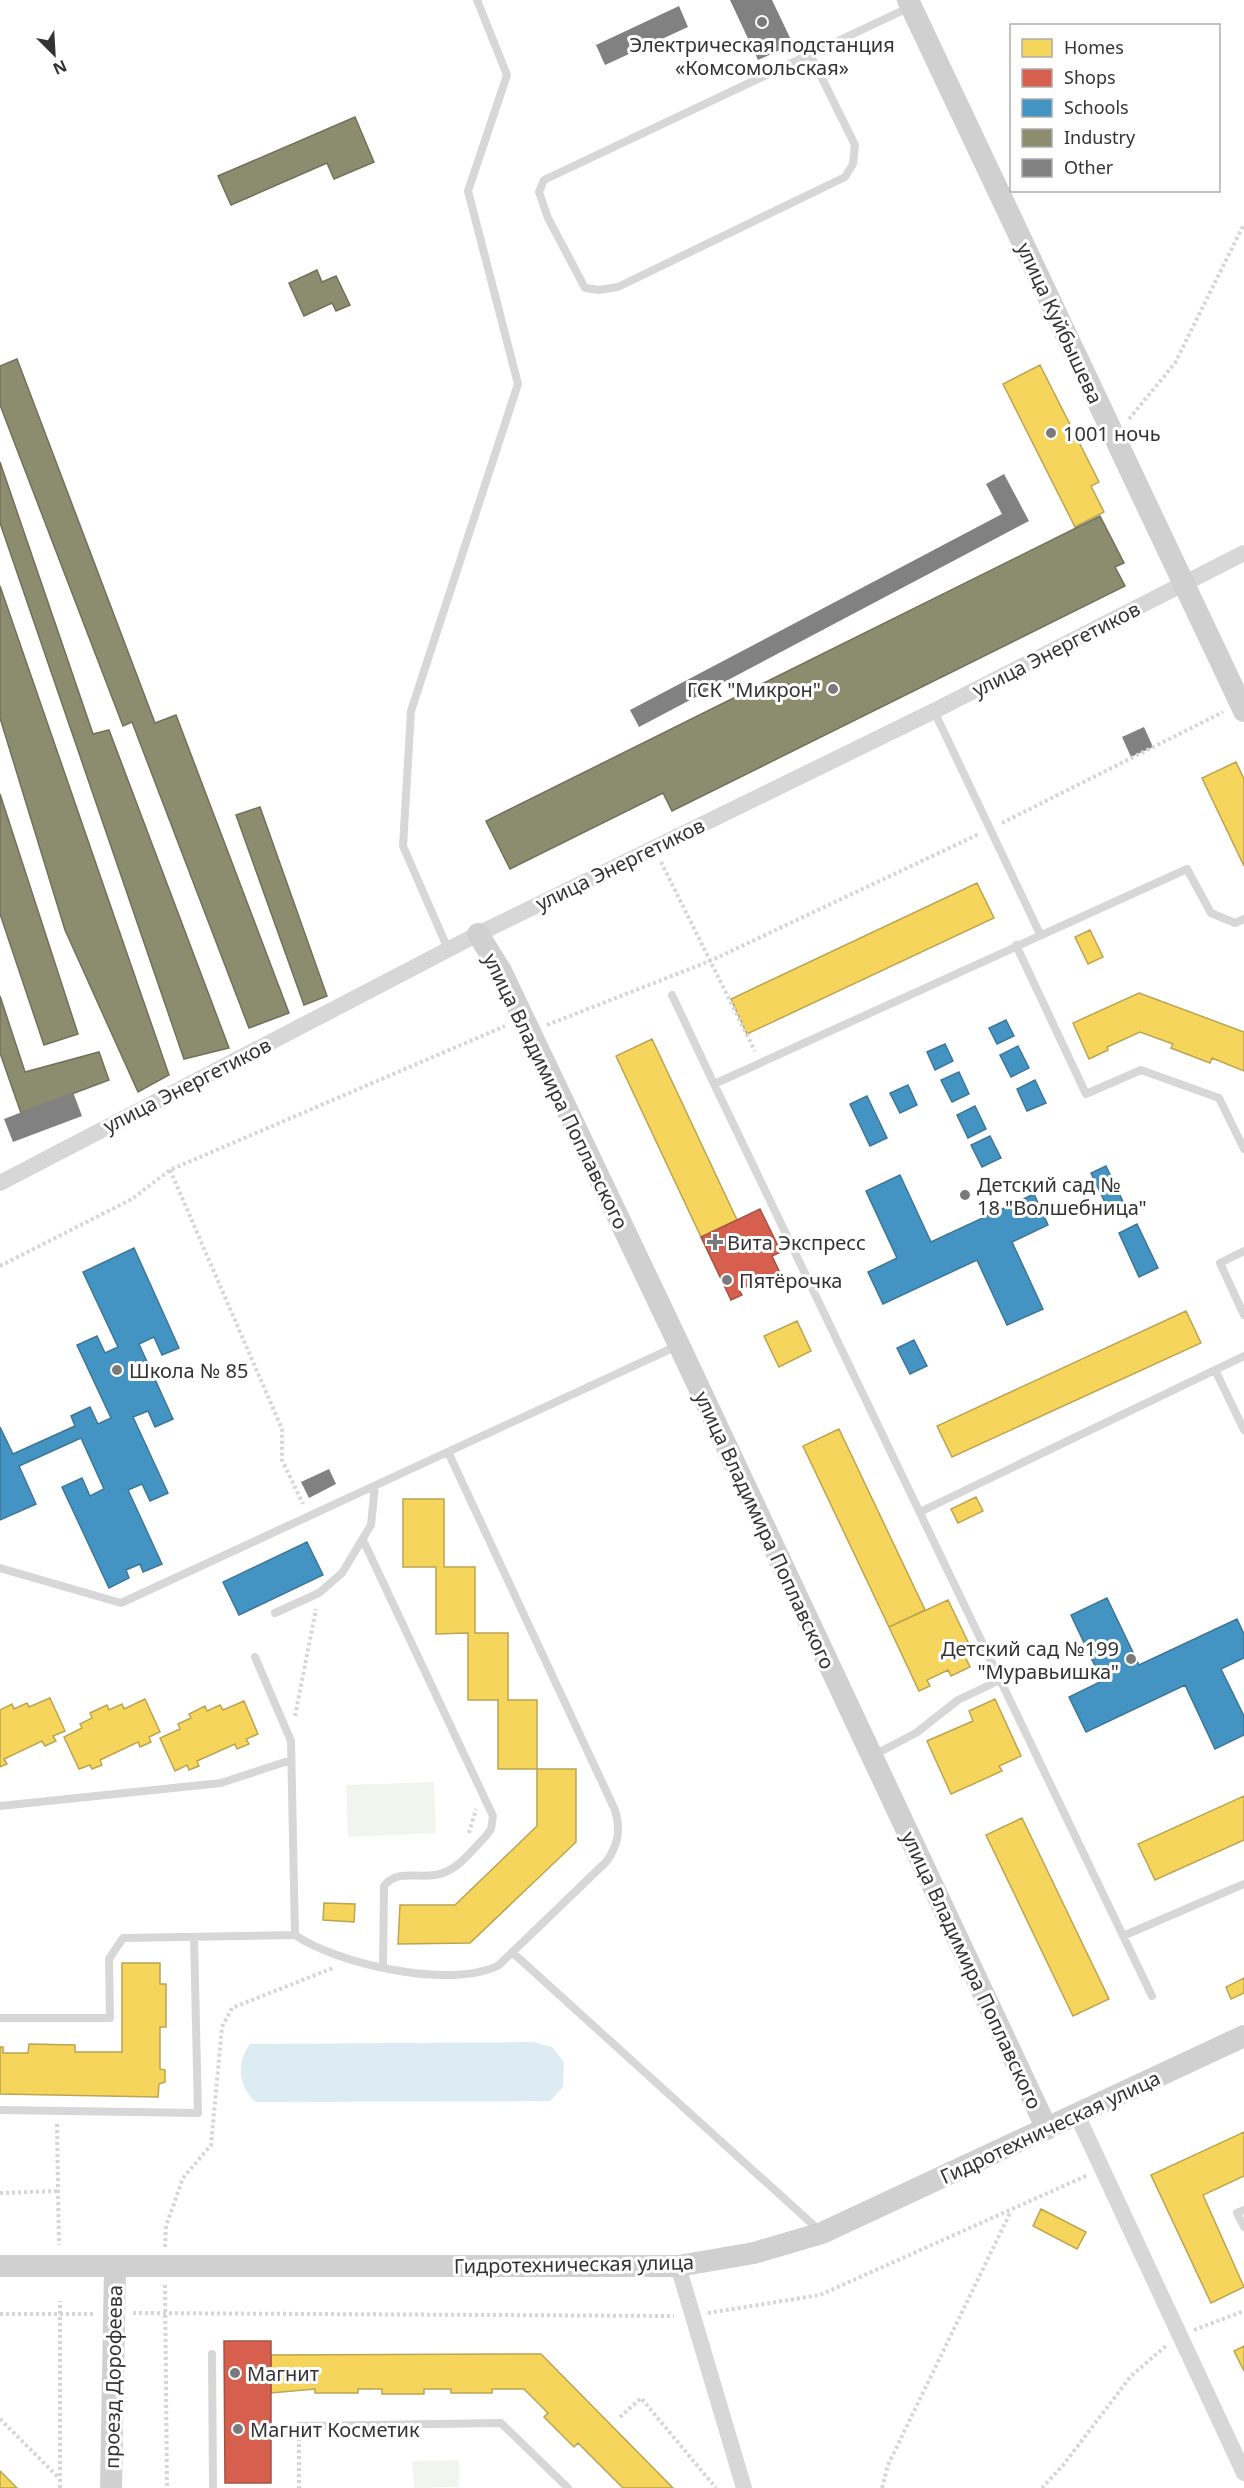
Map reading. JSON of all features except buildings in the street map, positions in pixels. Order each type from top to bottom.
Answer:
[{"type":"main road","name":"улица Куйбышева","points":[[909,3],[1242,707]]},
{"type":"main road","name":"улица Владимира Поплавского","points":[[478,934],[532,1023],[679,1345],[1047,2129]]},
{"type":"main road","name":"Гидротехническая улица","points":[[0,2266],[678,2266],[754,2253],[822,2233],[1244,2036]]},
{"type":"main road","name":"проезд Дорофеева","points":[[111,2488],[115,2266]]},
{"type":"street","name":"улица Энергетиков","points":[[0,1183],[448,949],[934,711],[1244,553]]},
{"type":"street","points":[[1077,2115],[1244,2473]]},
{"type":"street","points":[[678,2266],[744,2488]]},
{"type":"lane","points":[[448,949],[402,846],[411,711],[518,384],[468,191],[507,75],[477,0]]},
{"type":"lane","points":[[810,54],[855,146],[853,164],[845,177],[618,286],[599,290],[585,288],[548,218],[539,192],[544,180],[810,54],[909,3]]},
{"type":"lane","points":[[934,711],[1041,934]]},
{"type":"lane","points":[[714,1084],[1187,869],[1211,913],[1235,923],[1244,919]]},
{"type":"lane","points":[[1016,945],[1086,1094],[1141,1070],[1219,1098],[1244,1149]]},
{"type":"lane","points":[[672,995],[1152,1996]]},
{"type":"lane","points":[[1244,1251],[1220,1263],[1244,1315]]},
{"type":"lane","points":[[0,1568],[121,1603],[679,1345]]},
{"type":"lane","points":[[920,1512],[1244,1356]]},
{"type":"lane","points":[[1215,1370],[1244,1430]]},
{"type":"lane","points":[[0,2018],[110,2018],[110,1959],[123,1938],[295,1935],[310,1946],[383,1968],[406,1972],[468,1975],[490,1970],[607,1862],[618,1841],[619,1829],[615,1810],[448,1452]]},
{"type":"lane","points":[[275,1613],[319,1593],[342,1573],[363,1540],[374,1516],[375,1486]]},
{"type":"lane","points":[[363,1540],[493,1816],[493,1823],[486,1836],[443,1873],[398,1876],[387,1882],[382,1891],[383,1968]]},
{"type":"lane","points":[[255,1657],[291,1741],[295,1935]]},
{"type":"lane","points":[[871,1756],[916,1733],[958,1700],[1000,1680]]},
{"type":"lane","points":[[0,1806],[221,1783],[291,1760]]},
{"type":"lane","points":[[1123,1936],[1244,1884]]},
{"type":"lane","points":[[0,2110],[198,2113],[194,1937]]},
{"type":"lane","points":[[512,1952],[822,2233]]},
{"type":"lane","points":[[1244,2210],[1237,2213],[1244,2227]]},
{"type":"lane","points":[[213,2354],[213,2488]]},
{"type":"lane","points":[[299,2426],[501,2423],[568,2488]]},
{"type":"path","points":[[1114,437],[1175,363],[1244,224]]},
{"type":"path","points":[[0,1266],[132,1199],[170,1170],[532,1023],[710,961],[1242,707]]},
{"type":"path","points":[[654,848],[761,1063]]},
{"type":"path","points":[[170,1170],[282,1429],[282,1460],[309,1516]]},
{"type":"path","points":[[291,1741],[319,1593]]},
{"type":"path","points":[[469,1853],[471,1820],[484,1796]]},
{"type":"path","points":[[167,2488],[164,2267],[166,2226],[183,2178],[211,2145],[222,2027],[232,2008],[354,1960]]},
{"type":"path","points":[[57,2111],[59,2245]]},
{"type":"path","points":[[0,2314],[60,2316],[165,2313],[692,2316],[820,2295],[1102,2169]]},
{"type":"path","points":[[0,2193],[58,2191]]},
{"type":"path","points":[[882,2488],[888,2465],[1011,2210]]},
{"type":"path","points":[[60,2301],[60,2488]]},
{"type":"path","points":[[1041,2488],[1064,2464],[1131,2376],[1180,2335],[1244,2311]]},
{"type":"path","points":[[620,2417],[641,2398],[716,2488]]},
{"type":"path","points":[[0,2419],[60,2478]]},
{"type":"path","points":[[299,2426],[299,2488]]},
{"type":"shaded area","points":[[434,1782],[436,1833],[348,1837],[346,1785]]},
{"type":"shaded area","points":[[533,2042],[552,2047],[564,2062],[563,2087],[550,2101],[256,2102],[242,2082],[241,2074],[243,2059],[250,2044]]},
{"type":"shaded area","points":[[459,2460],[459,2487],[414,2488],[412,2461]]},
{"type":"place","name":"Электрическая подстанция «Комсомольская»","points":[[762,22]]},
{"type":"place","name":"1001 ночь","points":[[1051,433]]},
{"type":"place","name":"ГСК \"Микрон\"","points":[[833,689]]},
{"type":"place","name":"Детский сад № 18 \"Волшебница\"","points":[[965,1195]]},
{"type":"place","name":"Вита Экспресс","points":[[715,1242]]},
{"type":"place","name":"Пятёрочка","points":[[727,1280]]},
{"type":"place","name":"Школа № 85","points":[[117,1370]]},
{"type":"place","name":"Детский сад №199 \"Муравьишка\"","points":[[1131,1659]]},
{"type":"place","name":"Магнит","points":[[235,2373]]},
{"type":"place","name":"Магнит Косметик","points":[[238,2429]]}]
